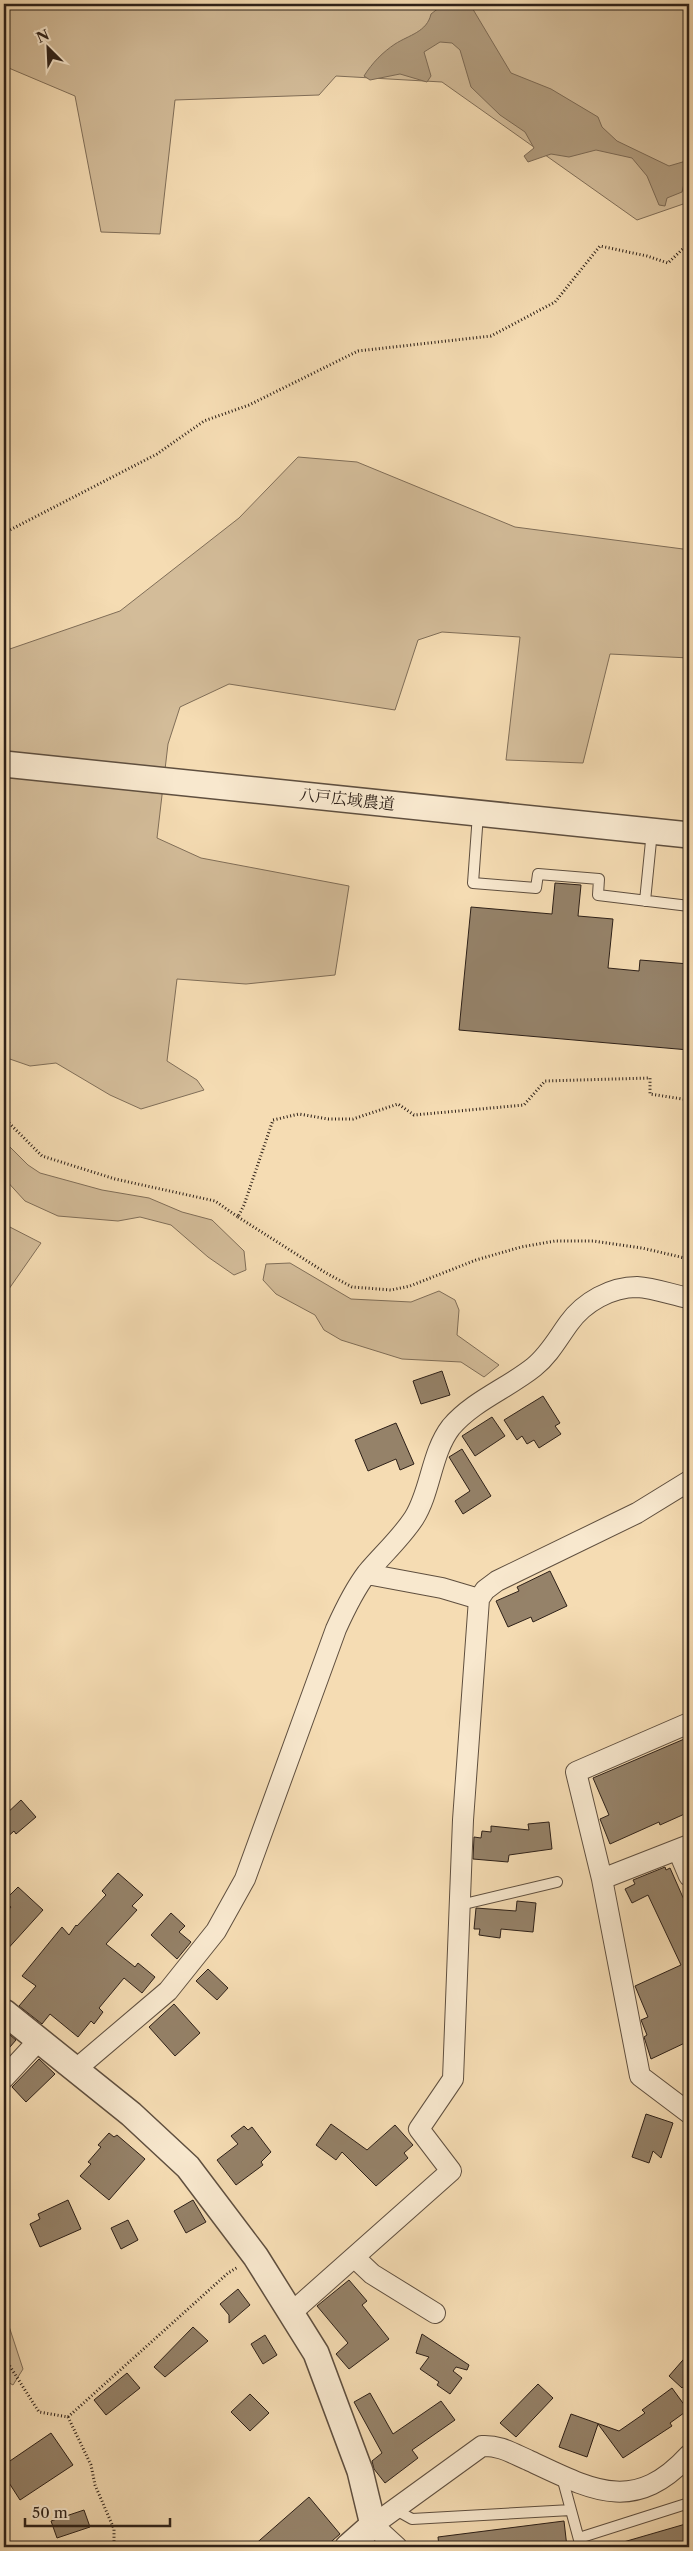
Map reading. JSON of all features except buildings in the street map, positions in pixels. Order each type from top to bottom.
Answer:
[{"type":"street","name":"八戸広域農道","points":[[4,764],[689,835]]},
{"type":"street","points":[[75,2070],[168,1991],[216,1931],[245,1879],[336,1629],[352,1595],[367,1574],[408,1526],[420,1508],[440,1450],[451,1428],[470,1410],[534,1367],[549,1353],[570,1321],[590,1301],[614,1292],[637,1287],[689,1298]]},
{"type":"street","points":[[291,2313],[451,2171],[419,2129],[453,2079],[463,1811],[480,1599],[485,1590],[497,1581],[637,1513],[689,1481]]},
{"type":"street","points":[[367,1574],[442,1588],[480,1599]]},
{"type":"street","points":[[689,1723],[576,1772],[602,1879],[640,2076],[689,2114]]},
{"type":"street","points":[[602,1879],[684,1848],[689,1876]]},
{"type":"street","points":[[4,2012],[131,2114],[188,2167],[256,2257],[316,2353],[337,2404],[360,2471],[373,2525],[397,2547]]},
{"type":"street","points":[[4,2078],[39,2040]]},
{"type":"street","points":[[354,2257],[372,2274],[436,2312]]},
{"type":"street","points":[[348,2547],[373,2525],[482,2446],[495,2445],[562,2476],[606,2492],[640,2490],[658,2483],[673,2472],[689,2455]]},
{"type":"lane","points":[[478,813],[473,883],[536,888],[538,874],[599,879],[598,895],[689,906]]},
{"type":"lane","points":[[645,901],[652,831]]},
{"type":"lane","points":[[460,1905],[558,1882]]},
{"type":"lane","points":[[562,2476],[580,2543],[689,2503]]},
{"type":"lane","points":[[396,2510],[412,2519],[571,2510]]},
{"type":"path","points":[[4,533],[157,454],[204,421],[249,405],[358,351],[491,336],[555,302],[600,246],[647,256],[668,263],[689,243]]},
{"type":"path","points":[[238,1217],[244,1206],[273,1120],[299,1114],[328,1120],[353,1119],[398,1104],[414,1115],[524,1105],[545,1080],[650,1078],[650,1094],[689,1100]]},
{"type":"path","points":[[4,1118],[42,1156],[115,1179],[215,1201],[326,1273],[352,1287],[392,1290],[410,1286],[476,1260],[521,1247],[555,1241],[593,1241],[642,1248],[689,1259]]},
{"type":"path","points":[[68,2417],[228,2273],[256,2257]]},
{"type":"path","points":[[4,2357],[39,2412],[68,2417]]},
{"type":"path","points":[[68,2417],[92,2465],[95,2485],[114,2529],[114,2547]]},
{"type":"shaded area","points":[[4,4],[689,4],[689,202],[637,220],[442,82],[336,76],[319,95],[175,100],[160,234],[101,232],[75,96],[4,66]]},
{"type":"shaded area","points":[[451,4],[471,6],[511,73],[551,89],[598,117],[602,127],[617,141],[669,166],[686,161],[689,163],[682,192],[667,198],[665,206],[659,205],[647,176],[632,158],[596,150],[569,157],[551,154],[528,162],[524,156],[534,148],[525,132],[500,115],[471,87],[460,50],[452,43],[440,42],[424,52],[431,76],[427,82],[400,74],[370,80],[364,76],[374,62],[386,51],[422,29],[431,14],[440,7]]},
{"type":"shaded area","points":[[298,457],[357,462],[515,527],[683,549],[689,553],[689,658],[610,654],[583,763],[506,760],[520,637],[442,632],[418,640],[395,710],[229,684],[180,707],[168,744],[157,838],[201,858],[349,886],[335,975],[246,984],[177,979],[167,1061],[197,1080],[204,1090],[141,1109],[110,1095],[56,1063],[30,1066],[4,1057],[4,651],[120,611],[239,518]]},
{"type":"shaded area","points":[[4,1141],[28,1165],[40,1173],[102,1190],[149,1198],[182,1212],[212,1220],[244,1251],[246,1270],[234,1275],[208,1257],[171,1225],[140,1217],[118,1221],[58,1216],[25,1201],[4,1178]]},
{"type":"shaded area","points":[[4,1224],[41,1243],[4,1296]]},
{"type":"shaded area","points":[[290,1263],[351,1299],[411,1302],[439,1291],[455,1300],[459,1310],[457,1335],[499,1365],[484,1377],[461,1362],[402,1359],[341,1340],[324,1330],[315,1315],[276,1294],[263,1280],[266,1264]]},
{"type":"shaded area","points":[[4,2311],[23,2369],[13,2385],[4,2380]]}]
